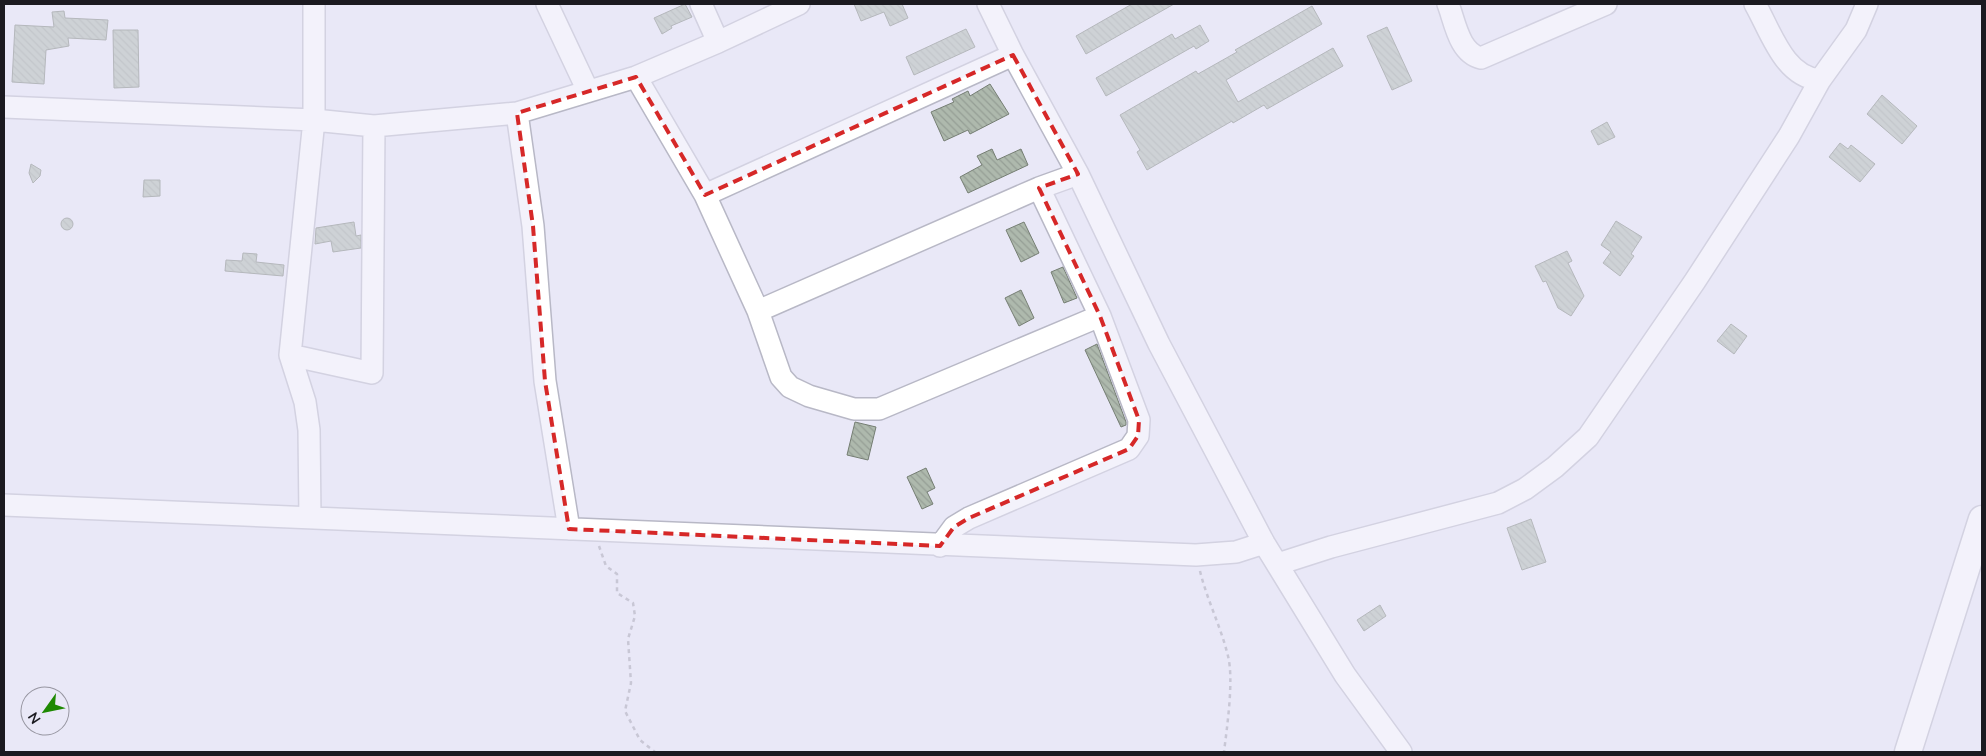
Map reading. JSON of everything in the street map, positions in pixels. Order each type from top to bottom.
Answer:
[{"type":"main road","points":[[1908,752],[1982,519]]},
{"type":"street","points":[[310,518],[309,430],[305,402],[290,355],[314,120],[314,4]]},
{"type":"street","points":[[547,4],[588,91]]},
{"type":"street","points":[[701,4],[718,42]]},
{"type":"street","points":[[4,107],[314,120],[374,126],[517,113],[636,77],[718,42],[799,4]]},
{"type":"street","points":[[988,4],[1013,55],[1078,174],[1159,344],[1264,543],[1345,675],[1401,752]]},
{"type":"street","points":[[1448,4],[1465,49],[1474,56],[1481,58],[1606,4]]},
{"type":"street","points":[[1756,4],[1788,64],[1799,75],[1809,79],[1820,80]]},
{"type":"street","points":[[1278,564],[1331,547],[1498,503],[1525,490],[1556,467],[1588,437],[1616,398],[1789,136],[1820,80],[1856,30],[1867,4]]},
{"type":"street","points":[[705,195],[1013,55]]},
{"type":"street","points":[[636,77],[705,195],[758,311],[781,377],[790,387],[809,396],[854,409],[879,409],[1100,316]]},
{"type":"street","points":[[517,113],[533,226],[546,381],[569,529]]},
{"type":"street","points":[[290,355],[372,373],[374,126]]},
{"type":"street","points":[[758,311],[1039,188],[1078,174]]},
{"type":"street","points":[[940,546],[954,526],[1129,448],[1138,436],[1139,420],[1100,316],[1039,188]]},
{"type":"street","points":[[4,506],[940,546],[1196,555],[1236,552],[1264,543]]},
{"type":"path","points":[[596,530],[600,554],[606,566],[617,574],[617,593],[633,603],[635,616],[628,640],[631,683],[625,712],[640,740],[655,752]]},
{"type":"path","points":[[1196,555],[1206,596],[1228,657],[1229,711],[1224,752]]},
{"type":"highlighted area","points":[[1013,55],[1078,174],[1039,188],[1100,316],[1139,420],[1138,436],[1129,449],[969,518],[954,527],[940,546],[569,529],[545,381],[533,226],[517,113],[636,77],[705,195]]},
{"type":"building","points":[[685,4],[692,17],[671,26],[672,28],[662,34],[654,18]]},
{"type":"building","points":[[854,4],[902,4],[908,18],[890,26],[884,12],[861,21]]},
{"type":"building","points":[[1132,4],[1174,4],[1086,54],[1076,36]]},
{"type":"building","points":[[1312,6],[1322,24],[1226,80],[1238,102],[1333,48],[1343,66],[1267,109],[1264,105],[1233,123],[1232,121],[1147,170],[1137,152],[1140,150],[1120,115],[1196,71],[1198,74],[1237,52],[1235,50]]},
{"type":"building","points":[[64,11],[65,18],[108,20],[106,40],[68,38],[69,46],[46,50],[44,84],[12,82],[15,25],[54,27],[52,12]]},
{"type":"building","points":[[1200,25],[1209,41],[1196,49],[1194,46],[1106,96],[1096,78],[1172,34],[1175,39]]},
{"type":"building","points":[[1387,27],[1412,81],[1392,90],[1367,36]]},
{"type":"building","points":[[966,29],[975,47],[914,75],[906,57]]},
{"type":"building","points":[[113,30],[138,30],[139,87],[114,88]]},
{"type":"building","points":[[990,84],[1009,114],[970,134],[968,130],[944,141],[931,112],[954,102],[952,99],[968,91],[970,96]]},
{"type":"building","points":[[1882,95],[1917,126],[1902,144],[1867,114]]},
{"type":"building","points":[[1607,122],[1615,137],[1598,145],[1591,131]]},
{"type":"building","points":[[1840,143],[1848,149],[1851,145],[1875,164],[1860,182],[1829,157]]},
{"type":"building","points":[[992,149],[997,160],[1021,149],[1028,165],[968,193],[960,177],[982,165],[977,156]]},
{"type":"building","points":[[31,164],[41,170],[40,176],[33,183],[29,173]]},
{"type":"building","points":[[144,180],[160,180],[160,196],[143,197]]},
{"type":"building","points":[[65,218],[69,218],[73,224],[69,230],[65,230],[61,226],[61,222]]},
{"type":"building","points":[[1616,221],[1642,237],[1631,254],[1634,256],[1620,276],[1603,263],[1611,252],[1601,245]]},
{"type":"building","points":[[354,222],[356,236],[361,235],[361,248],[333,252],[331,241],[315,244],[316,228]]},
{"type":"building","points":[[1024,222],[1039,253],[1021,262],[1006,230]]},
{"type":"building","points":[[1567,251],[1572,261],[1568,263],[1584,296],[1571,316],[1558,308],[1546,281],[1543,282],[1535,266]]},
{"type":"building","points":[[243,253],[257,254],[256,262],[284,265],[283,276],[225,271],[226,260],[242,261]]},
{"type":"building","points":[[1063,267],[1077,298],[1064,303],[1051,272]]},
{"type":"building","points":[[1021,290],[1034,318],[1019,326],[1005,298]]},
{"type":"building","points":[[1731,324],[1747,336],[1734,354],[1717,341]]},
{"type":"building","points":[[1097,344],[1126,422],[1126,425],[1121,427],[1085,350]]},
{"type":"building","points":[[855,422],[876,427],[868,460],[847,455]]},
{"type":"building","points":[[926,468],[935,488],[927,492],[933,504],[922,509],[907,477]]},
{"type":"building","points":[[1531,519],[1546,562],[1522,570],[1507,528]]},
{"type":"building","points":[[1380,605],[1386,616],[1364,631],[1357,620]]}]
